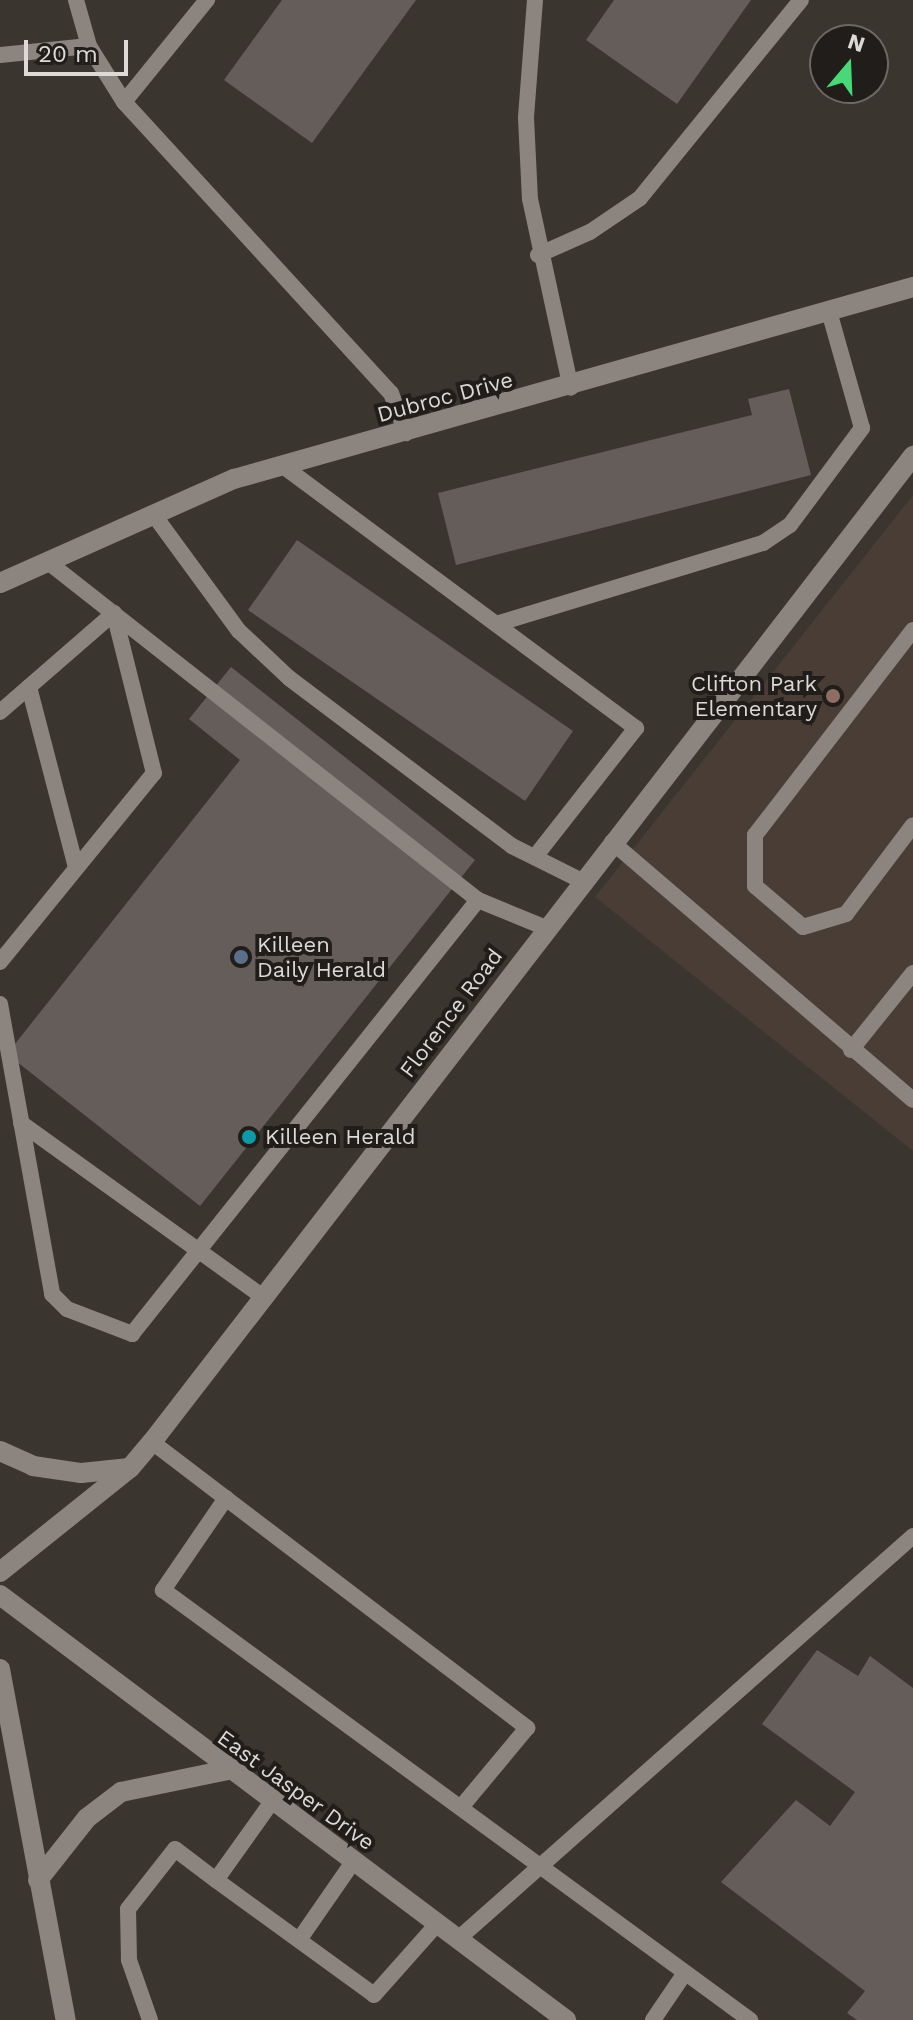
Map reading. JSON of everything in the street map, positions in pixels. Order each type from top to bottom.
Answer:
[{"type":"street","name":"Dubroc Drive","points":[[0,583],[154,515],[283,466],[830,315],[913,287]]},
{"type":"street","name":"Florence Road","points":[[0,1572],[130,1468],[152,1442],[612,842],[913,456]]},
{"type":"street","points":[[0,1451],[33,1466],[81,1473],[130,1468]]},
{"type":"street","name":"East Jasper Drive","points":[[0,1595],[227,1770],[566,2020]]},
{"type":"street","points":[[0,1669],[66,2020]]},
{"type":"street","points":[[38,1880],[87,1818],[121,1792],[227,1770]]},
{"type":"lane","points":[[76,0],[89,46],[124,102],[391,393],[406,433]]},
{"type":"lane","points":[[124,102],[207,0]]},
{"type":"lane","points":[[535,0],[526,118],[538,255],[571,388]]},
{"type":"lane","points":[[538,255],[590,232],[663,176],[801,0]]},
{"type":"lane","points":[[0,55],[89,46]]},
{"type":"lane","points":[[496,624],[763,543],[790,525],[862,428],[830,315]]},
{"type":"lane","points":[[283,466],[636,728],[535,857]]},
{"type":"lane","points":[[154,515],[239,631],[289,678],[535,857],[582,881]]},
{"type":"lane","points":[[48,562],[478,900],[546,928]]},
{"type":"lane","points":[[0,712],[114,613]]},
{"type":"lane","points":[[0,962],[154,773],[114,613]]},
{"type":"lane","points":[[913,630],[755,835],[755,886],[803,927],[846,914],[913,825]]},
{"type":"lane","points":[[29,687],[76,867]]},
{"type":"lane","points":[[612,842],[913,1100]]},
{"type":"lane","points":[[0,1004],[52,1294],[67,1309],[132,1334],[478,900]]},
{"type":"lane","points":[[851,1050],[913,973]]},
{"type":"lane","points":[[21,1123],[263,1297]]},
{"type":"lane","points":[[152,1442],[527,1728],[462,1806]]},
{"type":"lane","points":[[226,1498],[163,1590],[462,1806],[541,1868],[750,2020]]},
{"type":"lane","points":[[458,1939],[913,1536]]},
{"type":"lane","points":[[216,1880],[271,1803]]},
{"type":"lane","points":[[150,2020],[129,1960],[128,1909],[175,1849],[374,1995],[437,1924]]},
{"type":"lane","points":[[299,1940],[353,1862]]},
{"type":"lane","points":[[653,2020],[685,1973]]},
{"type":"shaded area","name":"Clifton Park Elementary","points":[[913,495],[913,1151],[595,897]]},
{"type":"building","points":[[282,0],[416,0],[312,143],[224,80]]},
{"type":"building","points":[[614,0],[751,0],[677,104],[586,40]]},
{"type":"building","points":[[789,389],[811,475],[456,565],[438,493],[752,415],[748,399]]},
{"type":"building","points":[[297,540],[573,731],[525,801],[248,610]]},
{"type":"building","name":"Killeen Daily Herald","points":[[231,667],[475,860],[200,1206],[7,1054],[240,760],[189,719]]},
{"type":"building","points":[[817,1650],[858,1676],[870,1656],[913,1688],[913,2020],[857,2020],[847,2013],[865,1991],[721,1882],[796,1800],[830,1826],[855,1792],[762,1724]]},
{"type":"place","name":"Clifton Park Elementary","points":[[833,696]]},
{"type":"place","name":"Killeen Daily Herald","points":[[241,957]]},
{"type":"place","name":"Killeen Herald","points":[[249,1137]]}]
